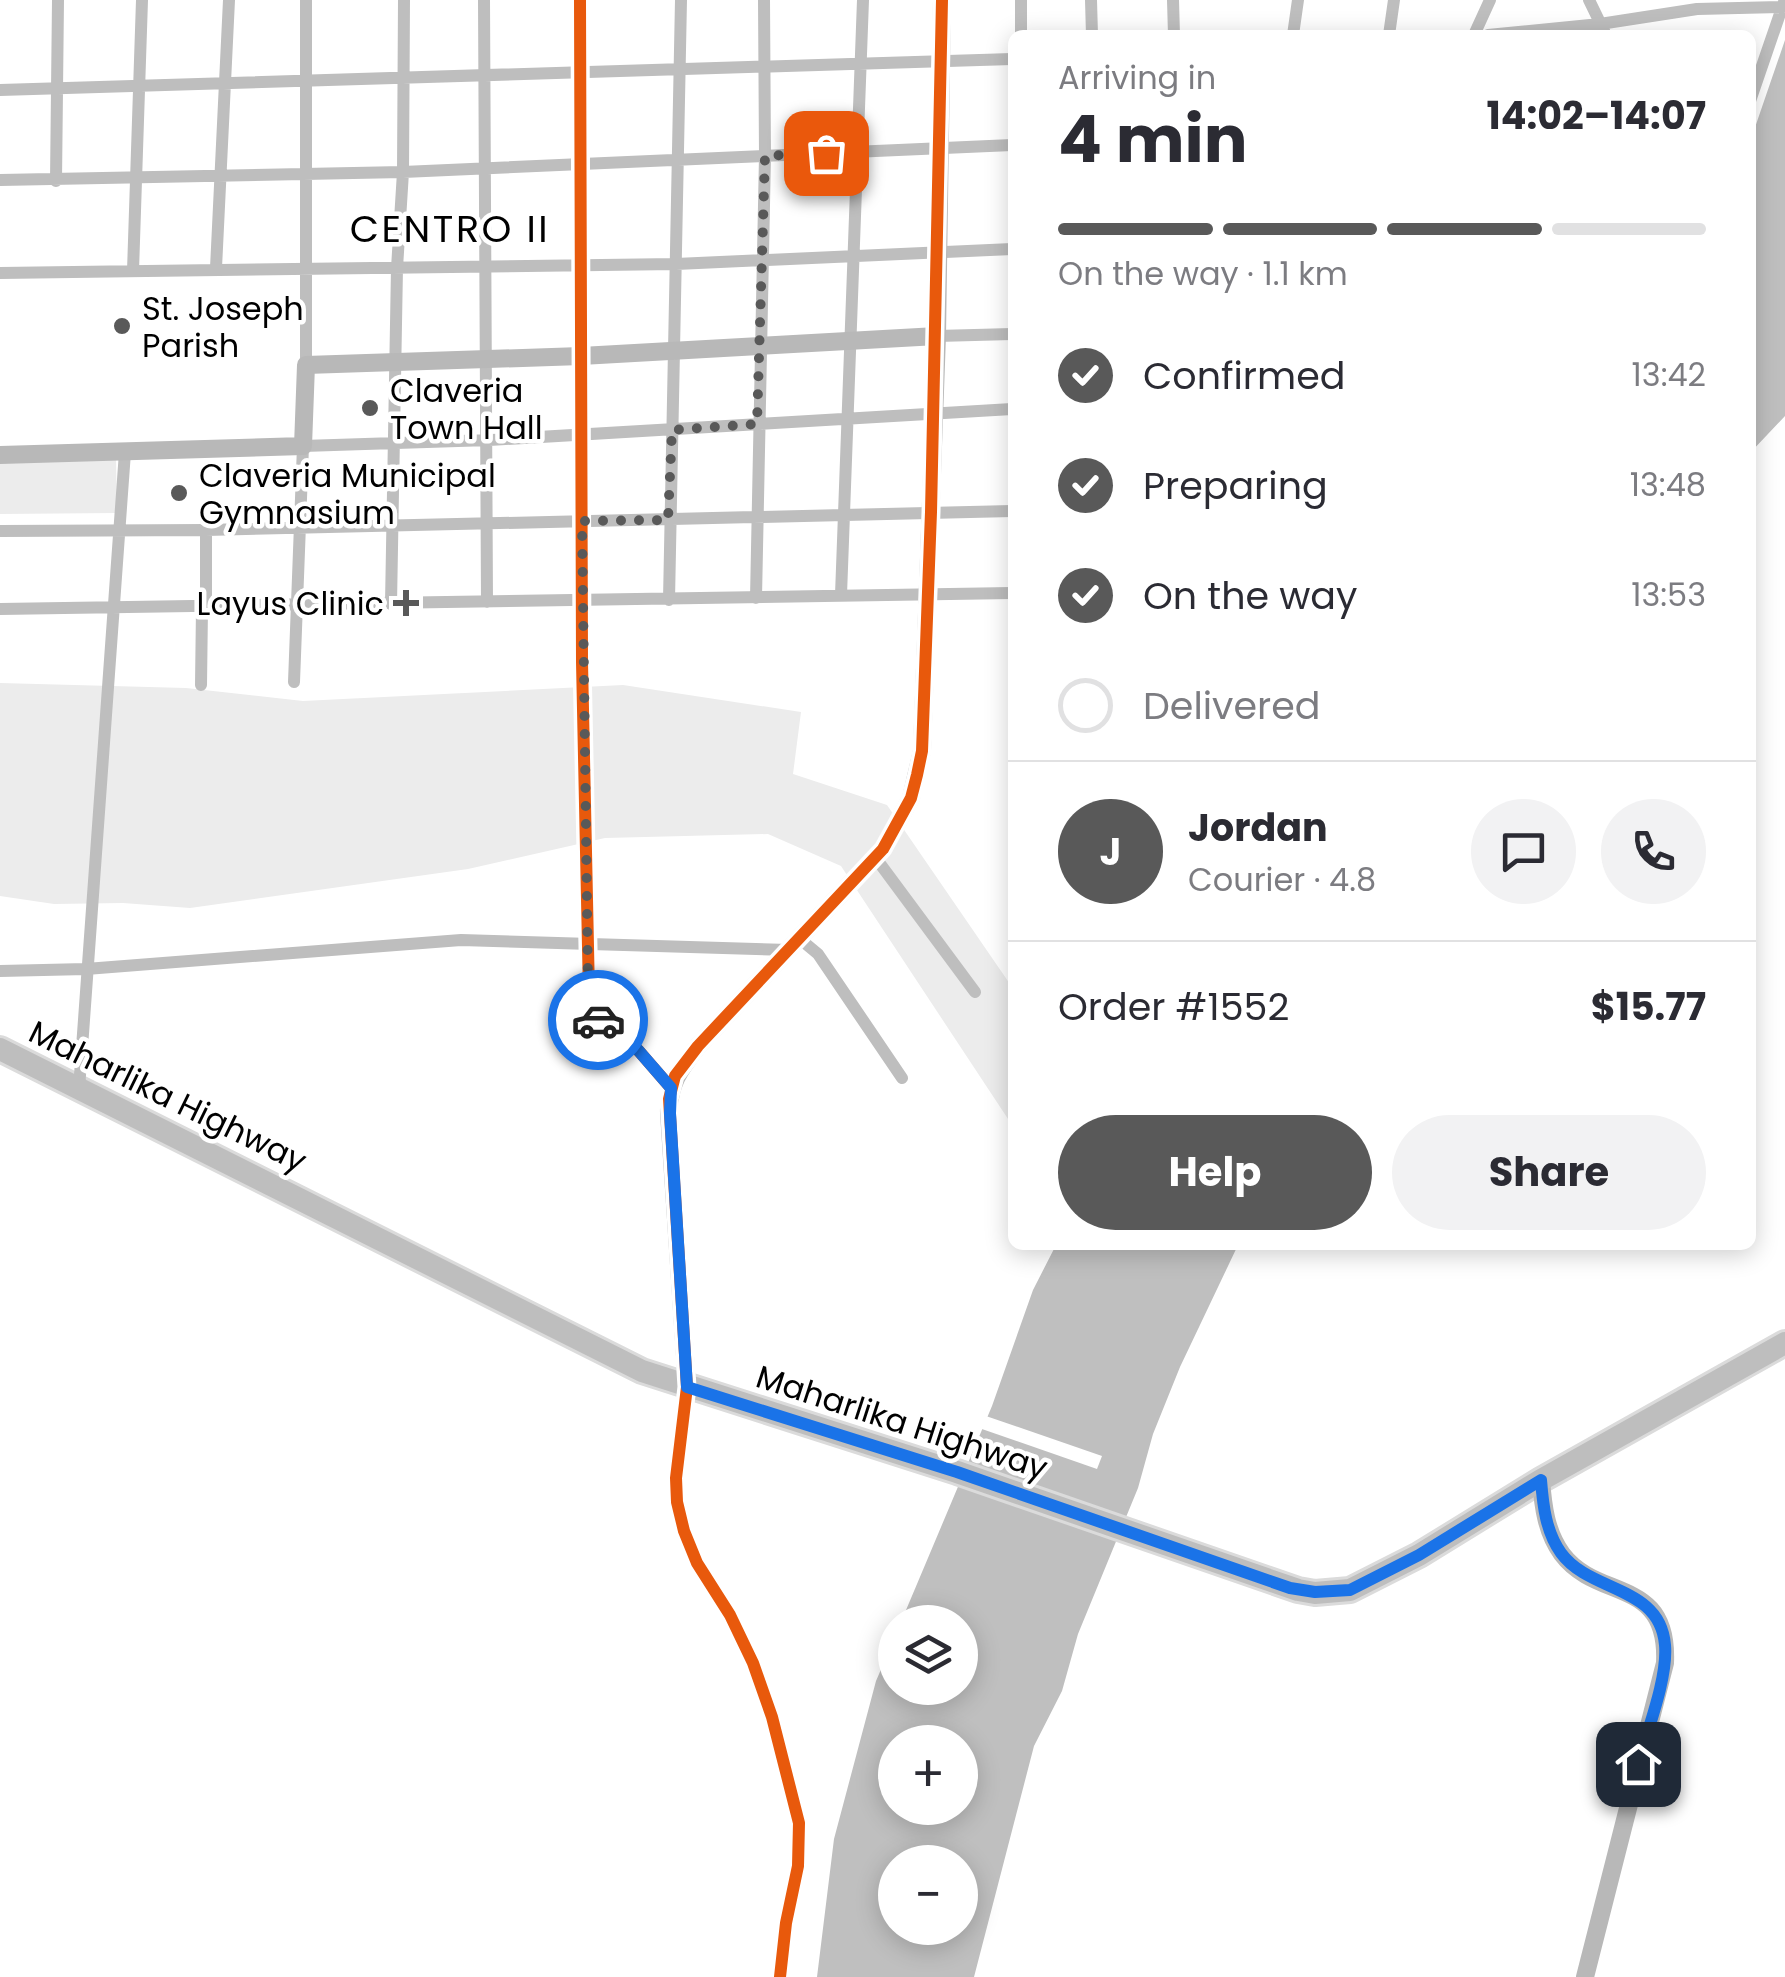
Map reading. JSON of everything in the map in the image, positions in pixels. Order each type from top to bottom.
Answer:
[{"type":"highway","name":"Maharlika Highway","points":[[0,1049],[607,1353],[687,1387],[957,1472],[1290,1588],[1315,1592],[1350,1590],[1419,1555],[1541,1480],[1785,1343]]},
{"type":"street","points":[[56,180],[58,0]]},
{"type":"street","points":[[134,271],[142,0]]},
{"type":"street","points":[[216,268],[229,0]]},
{"type":"street","points":[[294,682],[306,365],[306,0]]},
{"type":"street","points":[[391,604],[404,0]]},
{"type":"street","points":[[484,0],[488,602]]},
{"type":"street","points":[[580,0],[588,994],[594,1014],[638,1050],[671,1088]]},
{"type":"street","points":[[669,600],[682,0]]},
{"type":"street","points":[[756,598],[765,156],[764,0]]},
{"type":"street","points":[[841,596],[863,0]]},
{"type":"street","points":[[780,1977],[798,1866],[799,1823],[754,1662],[697,1562],[684,1531],[676,1478],[687,1387],[671,1088],[675,1076],[698,1046],[875,857],[911,798],[922,751],[942,0]]},
{"type":"street","points":[[1020,30],[1021,0]]},
{"type":"street","points":[[1091,0],[1092,30]]},
{"type":"street","points":[[1173,0],[1174,30]]},
{"type":"street","points":[[1293,30],[1298,0]]},
{"type":"street","points":[[1391,30],[1394,0]]},
{"type":"street","points":[[1476,30],[1490,0]]},
{"type":"street","points":[[1589,0],[1603,30],[1696,9],[1784,3],[1756,84]]},
{"type":"street","points":[[0,90],[1008,59]]},
{"type":"street","points":[[0,180],[403,172],[1008,145]]},
{"type":"street","points":[[0,272],[676,264],[1008,248]]},
{"type":"street","points":[[306,365],[581,356],[852,339],[1008,334]]},
{"type":"street","points":[[0,454],[395,445],[1008,409]]},
{"type":"street","points":[[78,1089],[125,452]]},
{"type":"street","points":[[0,530],[206,530],[1008,511]]},
{"type":"street","points":[[201,686],[206,530]]},
{"type":"street","points":[[0,608],[204,608],[1008,593]]},
{"type":"street","points":[[875,857],[975,992]]},
{"type":"street","points":[[0,971],[86,969],[442,940],[795,945],[818,954],[902,1078]]},
{"type":"street","points":[[1541,1480],[1546,1522],[1562,1555],[1587,1576],[1640,1599],[1657,1618],[1666,1646],[1665,1663],[1585,1977]]},
{"type":"shaded area","points":[[1785,40],[1785,416],[1756,447],[1756,125]]},
{"type":"shaded area","points":[[116,459],[117,513],[0,514],[0,460]]},
{"type":"shaded area","points":[[0,683],[186,688],[303,701],[623,685],[801,712],[793,774],[887,805],[1008,981],[1008,1119],[841,866],[768,834],[605,838],[468,869],[190,908],[123,903],[54,904],[0,896]]},
{"type":"shaded area","points":[[1053,1250],[1236,1250],[1180,1367],[1153,1434],[1138,1488],[1078,1634],[1062,1691],[1034,1746],[974,1977],[817,1977],[834,1839],[878,1676],[878,1705],[978,1705],[978,1605],[908,1605],[992,1406],[1033,1290]]},
{"type":"pier","points":[[983,1415],[1102,1456],[1097,1469],[979,1428]]},
{"type":"cycle path","points":[[580,0],[582,662],[589,994],[597,1019],[638,1050],[671,1088]]},
{"type":"cycle path","points":[[780,1977],[798,1866],[799,1823],[772,1717],[753,1663],[730,1615],[697,1563],[677,1502],[676,1478],[687,1387],[669,1099],[675,1076],[698,1046],[883,849],[911,798],[917,775],[922,751],[931,512],[942,0]]},
{"type":"way so far","points":[[598,1020],[591,1007],[588,984],[582,521],[668,520],[672,430],[757,424],[765,156],[826,153]]},
{"type":"place","name":"St. Joseph Parish","points":[[122,326]]},
{"type":"place","name":"Claveria Town Hall","points":[[370,408]]},
{"type":"place","name":"Claveria Municipal Gymnasium","points":[[179,493]]},
{"type":"place","name":"Layus Clinic","points":[[406,603]]},
{"type":"district","name":"CENTRO II","points":[[450,228]]},
{"type":"route","points":[[598,1020],[638,1050],[671,1088],[687,1387],[957,1472],[1290,1588],[1315,1592],[1350,1590],[1419,1555],[1541,1480],[1546,1522],[1562,1555],[1587,1576],[1640,1599],[1663,1631],[1665,1663],[1638,1764]]}]
